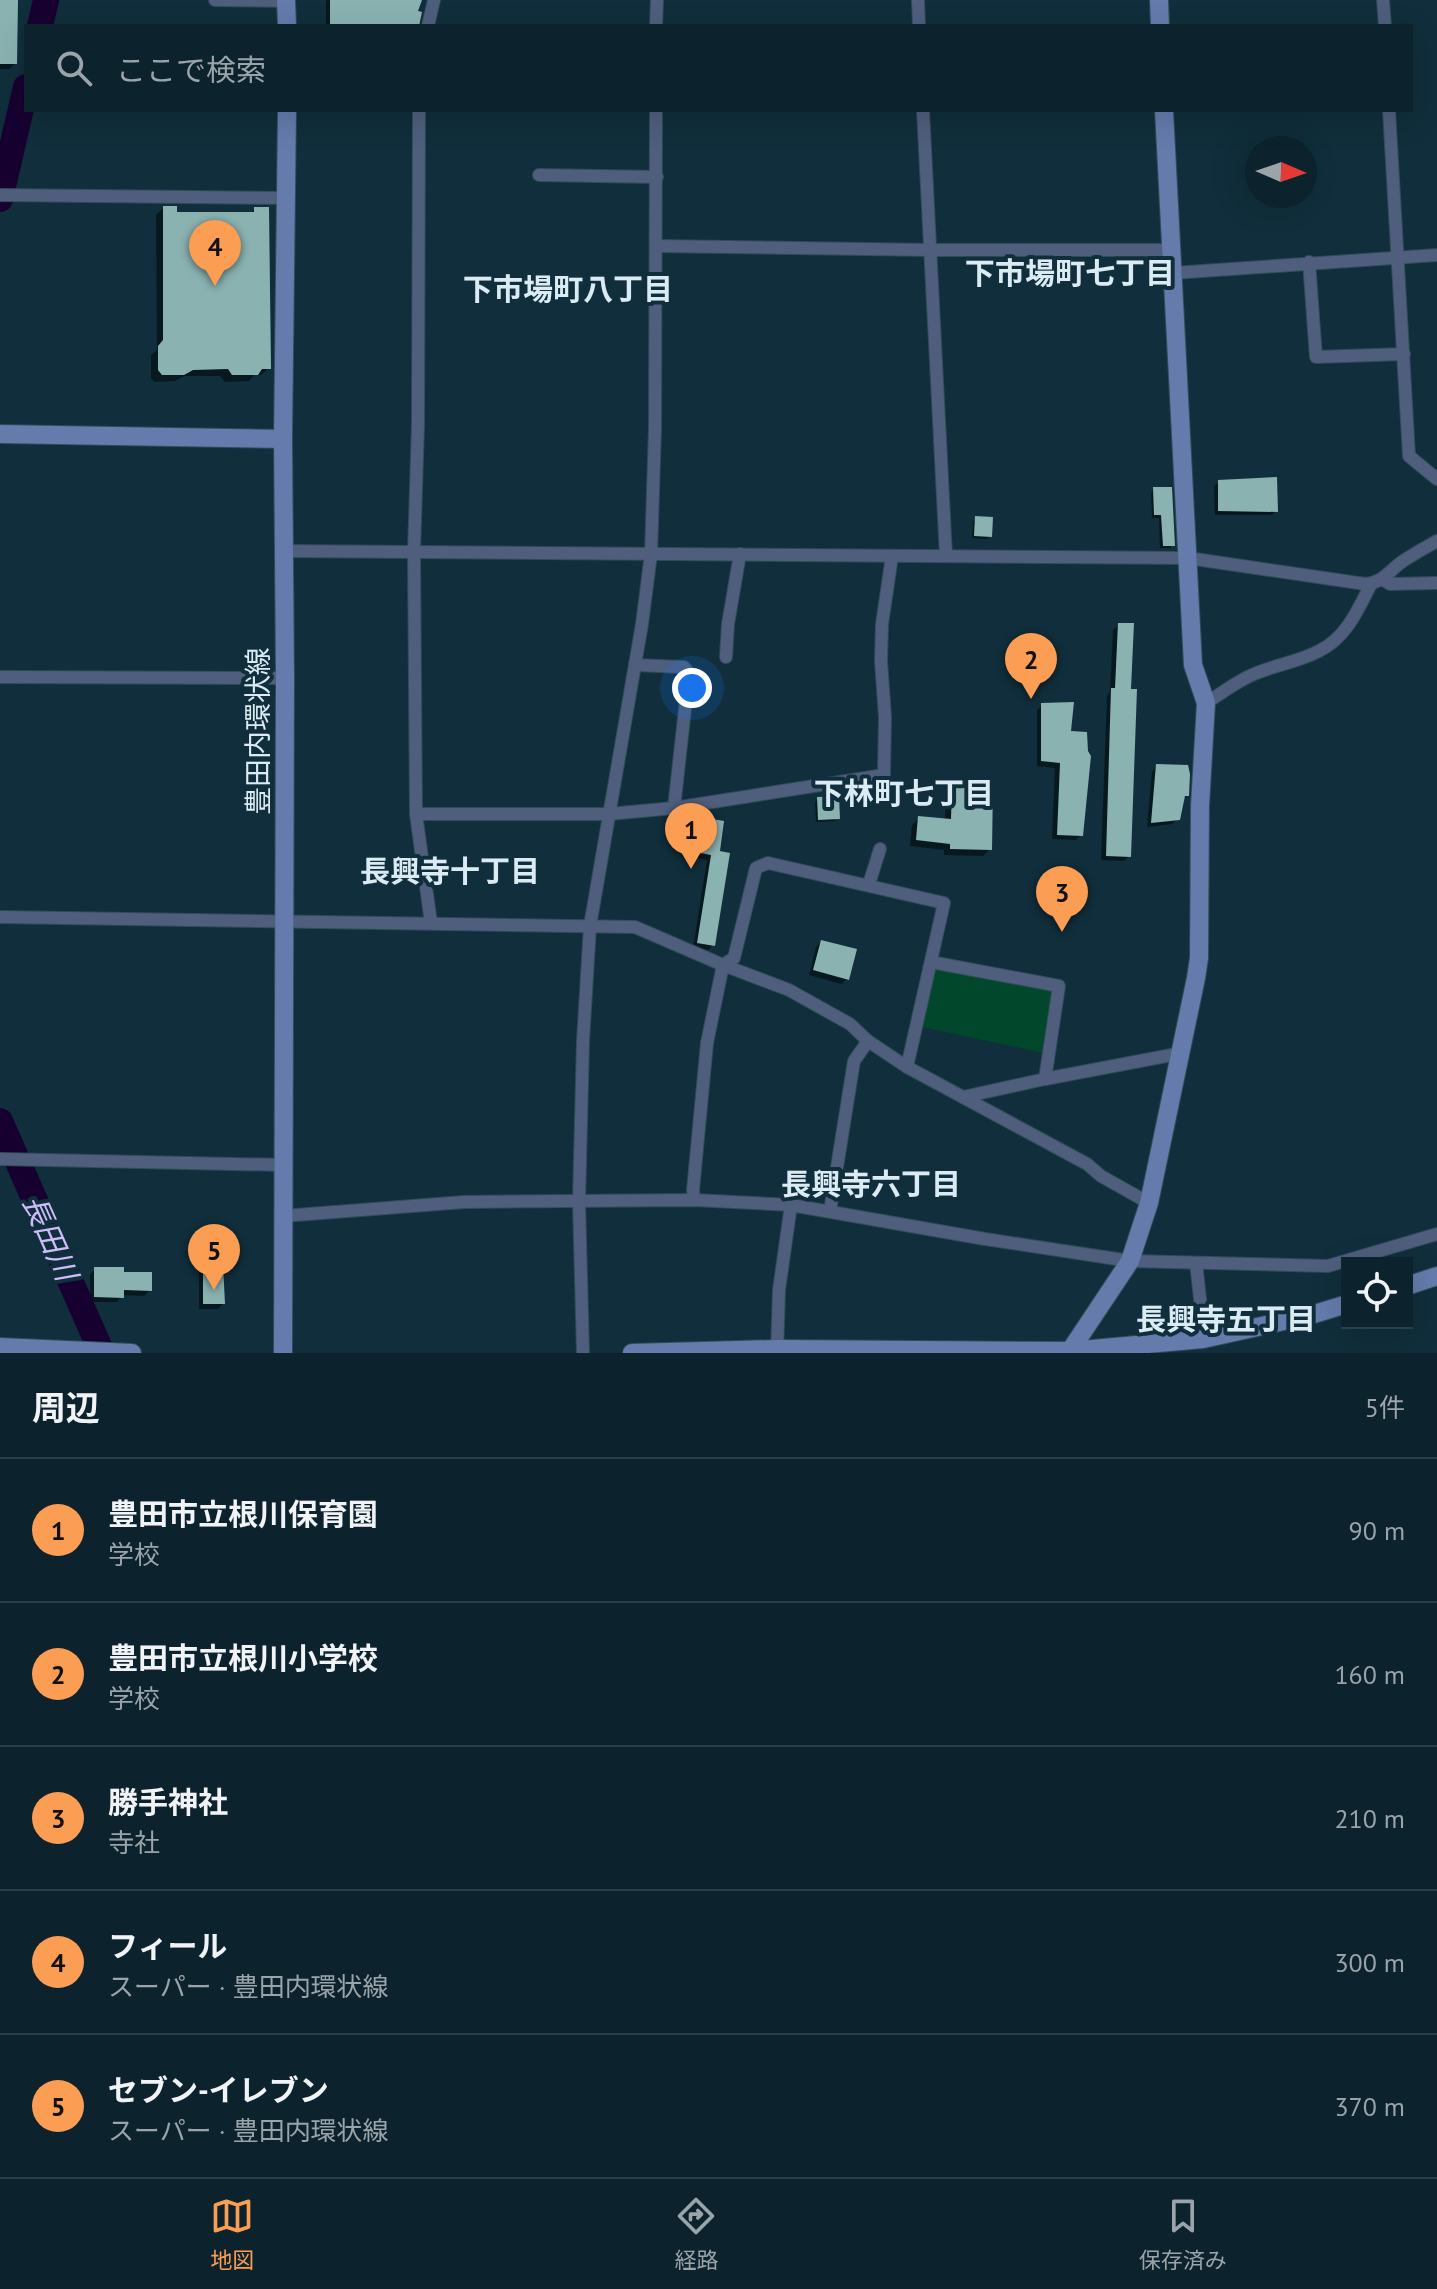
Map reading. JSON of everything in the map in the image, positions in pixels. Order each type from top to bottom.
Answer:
[{"type":"street","points":[[215,0],[286,0],[287,24]]},
{"type":"street","points":[[428,24],[434,0]]},
{"type":"street","points":[[656,24],[657,0]]},
{"type":"street","points":[[918,0],[919,24]]},
{"type":"street","points":[[1159,0],[1160,24]]},
{"type":"street","points":[[1383,0],[1385,24]]},
{"type":"street","name":"豊田内環状線","points":[[283,1353],[283,439],[287,112]]},
{"type":"street","points":[[419,112],[418,425],[414,552],[416,814],[431,923]]},
{"type":"street","points":[[583,1353],[579,1202],[583,1041],[590,926],[651,554],[657,246],[656,112]]},
{"type":"street","points":[[923,112],[946,556]]},
{"type":"street","points":[[1069,1352],[1130,1261],[1149,1203],[1199,958],[1200,806],[1206,703],[1193,665],[1164,112]]},
{"type":"street","points":[[1389,112],[1409,456],[1437,479]]},
{"type":"street","points":[[539,175],[657,177]]},
{"type":"street","points":[[4,195],[286,198]]},
{"type":"street","points":[[657,246],[1171,250]]},
{"type":"street","points":[[1173,273],[1437,255]]},
{"type":"street","points":[[1309,262],[1316,357],[1404,354]]},
{"type":"street","points":[[0,434],[283,439]]},
{"type":"street","points":[[1206,703],[1250,676],[1328,646],[1341,635],[1376,582],[1437,541]]},
{"type":"street","points":[[285,551],[1188,558],[1390,584],[1437,583]]},
{"type":"street","points":[[726,657],[728,624],[740,554]]},
{"type":"street","points":[[416,814],[609,814],[674,808],[884,775],[882,624],[892,556]]},
{"type":"street","points":[[635,665],[684,667],[689,673],[674,808]]},
{"type":"street","points":[[0,677],[285,678]]},
{"type":"street","points":[[869,884],[880,849]]},
{"type":"street","points":[[694,1200],[707,1043],[723,965],[734,958],[756,868],[768,863],[944,903],[907,1067]]},
{"type":"street","points":[[0,917],[635,927],[789,990],[850,1024],[868,1041],[907,1067],[1087,1164],[1101,1176],[1149,1203]]},
{"type":"street","points":[[931,962],[1059,986],[1045,1079]]},
{"type":"street","points":[[830,1211],[854,1061],[868,1041]]},
{"type":"street","points":[[963,1097],[1182,1053]]},
{"type":"street","points":[[5,1159],[284,1165]]},
{"type":"street","points":[[283,1216],[464,1202],[694,1200],[791,1205],[1130,1261],[1328,1266],[1437,1234]]},
{"type":"street","points":[[777,1351],[779,1290],[791,1205]]},
{"type":"street","points":[[1196,1263],[1202,1316]]},
{"type":"street","points":[[1413,1284],[1437,1276]]},
{"type":"street","points":[[632,1353],[1069,1352],[1204,1346],[1341,1306]]},
{"type":"street","points":[[0,1347],[132,1353]]},
{"type":"green space","points":[[939,969],[1049,989],[1052,995],[1044,1053],[922,1027],[933,972]]},
{"type":"building","points":[[0,0],[18,0],[17,64],[0,64]]},
{"type":"building","points":[[330,0],[422,0],[418,11],[422,12],[419,24],[330,24]]},
{"type":"building","points":[[163,206],[177,206],[177,212],[254,212],[254,207],[269,207],[271,369],[262,369],[258,375],[232,375],[228,369],[162,375],[158,370],[158,346],[163,340]]},
{"type":"building","points":[[1277,477],[1278,512],[1218,511],[1218,480]]},
{"type":"building","points":[[1153,487],[1172,487],[1175,546],[1163,546],[1161,515],[1154,515]]},
{"type":"building","points":[[975,516],[993,517],[992,537],[974,536]]},
{"type":"building","points":[[1118,623],[1134,623],[1131,689],[1137,689],[1131,857],[1106,856],[1111,688],[1115,688]]},
{"type":"building","points":[[1074,702],[1071,731],[1087,732],[1091,756],[1083,836],[1057,835],[1060,763],[1041,761],[1041,703]]},
{"type":"building","points":[[1156,764],[1188,765],[1189,796],[1185,796],[1180,820],[1151,823]]},
{"type":"building","points":[[952,783],[993,785],[992,850],[950,849],[950,844],[916,840],[918,816],[951,819]]},
{"type":"building","points":[[839,796],[840,819],[818,820],[817,797]]},
{"type":"building","points":[[706,818],[724,821],[720,851],[730,853],[715,946],[697,943],[711,855],[700,853]]},
{"type":"building","points":[[821,940],[857,949],[849,980],[813,970]]},
{"type":"building","points":[[203,1264],[223,1264],[225,1304],[203,1304]]},
{"type":"building","points":[[94,1267],[124,1267],[124,1272],[152,1272],[152,1291],[124,1290],[124,1298],[94,1297]]},
{"type":"waterway","name":"長田川","points":[[40,24],[46,0]]},
{"type":"waterway","name":"長田川","points":[[0,199],[24,96]]},
{"type":"waterway","name":"長田川","points":[[0,1121],[102,1353]]},
{"type":"place","name":"フィール","points":[[215,286]]},
{"type":"place","name":"豊田市立根川小学校","points":[[1031,699]]},
{"type":"place","name":"豊田市立根川保育園","points":[[691,869]]},
{"type":"place","name":"勝手神社","points":[[1062,932]]},
{"type":"place","name":"セブン-イレブン","points":[[214,1290]]},
{"type":"district","name":"下市場町七丁目","points":[[1070,272]]},
{"type":"district","name":"下市場町八丁目","points":[[568,288]]},
{"type":"district","name":"下林町七丁目","points":[[904,792]]},
{"type":"district","name":"長興寺十丁目","points":[[450,870]]},
{"type":"district","name":"長興寺六丁目","points":[[871,1183]]},
{"type":"district","name":"長興寺五丁目","points":[[1226,1318]]}]
